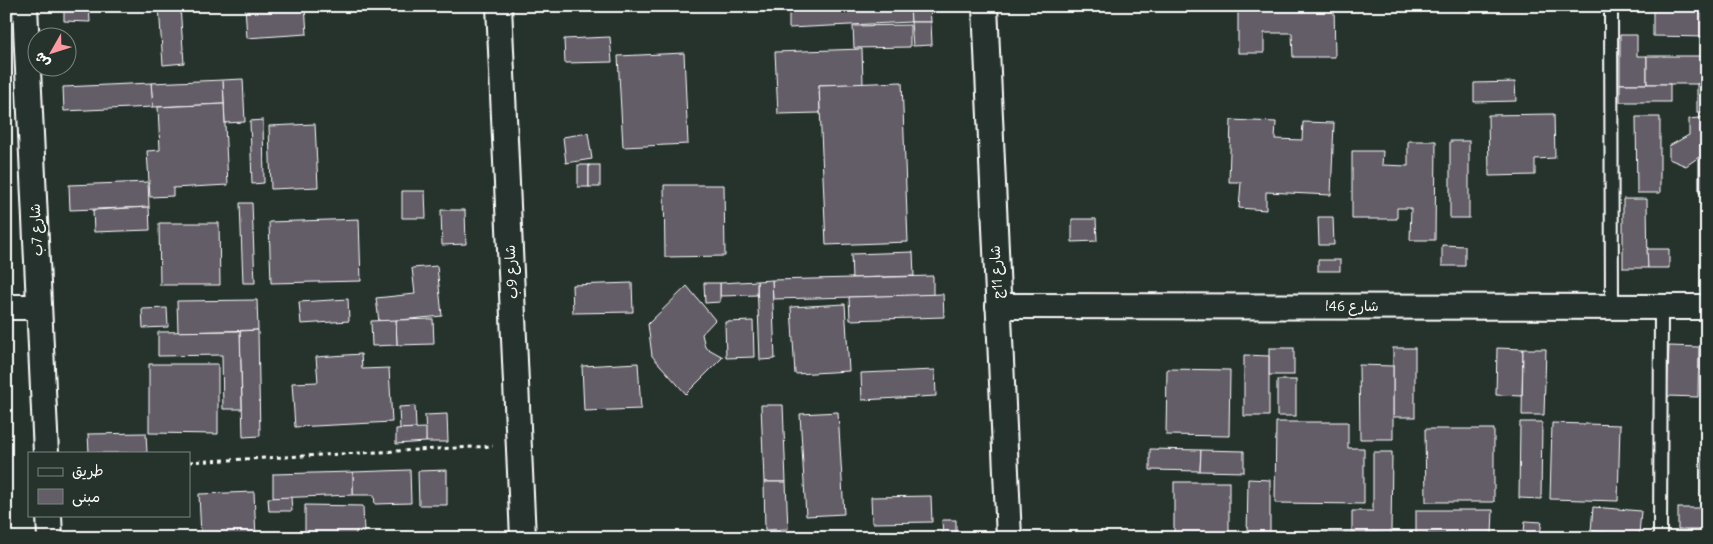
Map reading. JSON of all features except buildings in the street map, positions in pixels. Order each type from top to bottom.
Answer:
[{"type":"street","name":"شارع 7ب","points":[[25,6],[46,452]]},
{"type":"street","name":"شارع 9ب","points":[[499,6],[524,538]]},
{"type":"street","name":"شارع 11ج","points":[[985,6],[1008,538]]},
{"type":"street","name":"شارع 46ا","points":[[998,306],[1707,307]]},
{"type":"street","points":[[6,307],[40,307]]},
{"type":"street","points":[[49,516],[50,538]]},
{"type":"lane","points":[[1611,6],[1612,306]]},
{"type":"lane","points":[[1660,538],[1661,307]]},
{"type":"path","points":[[190,462],[519,444]]}]
